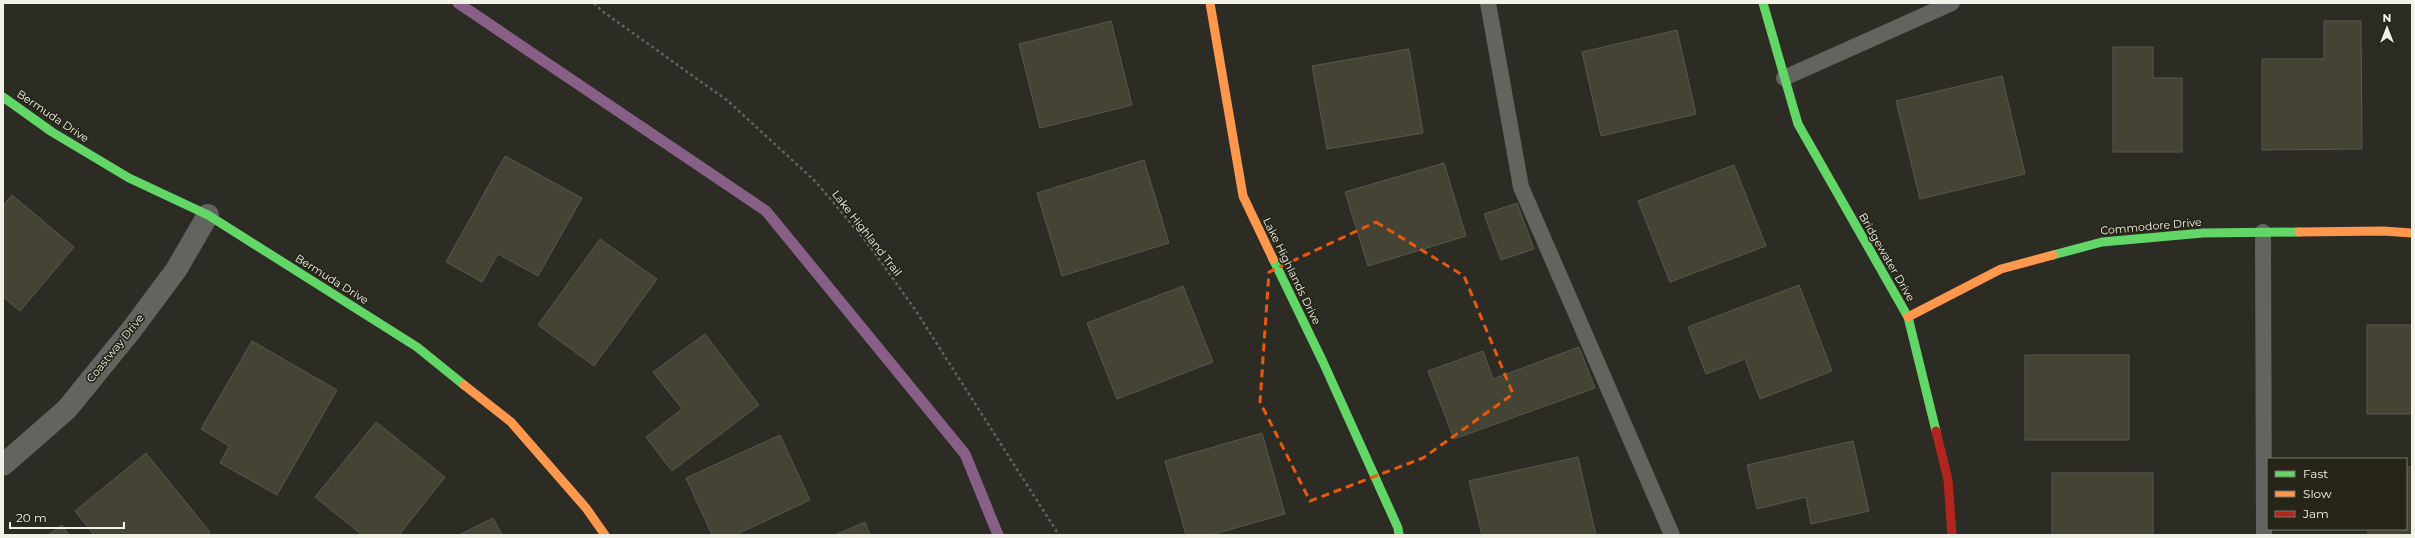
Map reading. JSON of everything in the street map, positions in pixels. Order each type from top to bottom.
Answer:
[{"type":"street","name":"Lake Highlands Drive","points":[[1210,3],[1243,196],[1322,362],[1398,528],[1399,535]]},
{"type":"street","name":"Bridgewater Drive","points":[[1763,3],[1798,124],[1908,317],[1948,480],[1952,535]]},
{"type":"street","name":"Bermuda Drive","points":[[4,99],[52,132],[130,178],[208,215],[423,352],[511,422],[586,508],[605,535]]},
{"type":"street","name":"Coastway Drive","points":[[3,465],[67,409],[176,270],[208,215]]},
{"type":"street","name":"Commodore Drive","points":[[1908,317],[2001,269],[2102,242],[2203,233],[2383,231],[2412,233]]},
{"type":"lane","points":[[1488,3],[1522,187],[1672,535]]},
{"type":"lane","points":[[1784,78],[1952,3]]},
{"type":"lane","points":[[2263,232],[2264,535]]},
{"type":"path","name":"Lake Highland Trail","points":[[594,3],[602,11],[728,101],[816,182],[868,244],[914,308],[1058,535]]},
{"type":"highlighted area","points":[[1376,222],[1464,276],[1513,394],[1423,458],[1310,501],[1260,402],[1269,272]]},
{"type":"building","points":[[1111,21],[1132,105],[1040,128],[1019,44]]},
{"type":"building","points":[[2324,21],[2361,21],[2362,149],[2262,150],[2262,59],[2324,59]]},
{"type":"building","points":[[1677,30],[1696,114],[1601,136],[1582,52]]},
{"type":"building","points":[[2113,47],[2153,47],[2153,78],[2182,78],[2182,152],[2113,152]]},
{"type":"building","points":[[1409,49],[1423,133],[1327,149],[1312,66]]},
{"type":"building","points":[[2002,76],[2025,174],[1920,199],[1896,101]]},
{"type":"building","points":[[505,156],[582,198],[538,276],[498,254],[482,282],[446,262]]},
{"type":"building","points":[[1144,160],[1169,243],[1062,276],[1037,193]]},
{"type":"building","points":[[1444,163],[1466,236],[1368,266],[1345,192]]},
{"type":"building","points":[[1734,165],[1766,246],[1670,282],[1638,201]]},
{"type":"building","points":[[12,195],[74,247],[20,311],[3,297],[3,206]]},
{"type":"building","points":[[1517,203],[1534,249],[1501,260],[1484,214]]},
{"type":"building","points":[[600,239],[657,279],[594,366],[538,325]]},
{"type":"building","points":[[1799,285],[1832,371],[1760,399],[1745,359],[1706,374],[1688,327]]},
{"type":"building","points":[[1183,286],[1213,362],[1117,399],[1087,323]]},
{"type":"building","points":[[2367,325],[2412,325],[2412,414],[2367,414]]},
{"type":"building","points":[[705,334],[759,405],[672,471],[646,437],[682,409],[653,372]]},
{"type":"building","points":[[252,341],[337,390],[277,495],[220,463],[229,446],[201,429]]},
{"type":"building","points":[[1579,347],[1595,388],[1454,439],[1428,371],[1483,351],[1493,379]]},
{"type":"building","points":[[2025,355],[2129,355],[2129,440],[2025,440]]},
{"type":"building","points":[[376,422],[445,477],[399,535],[362,535],[315,497]]},
{"type":"building","points":[[1262,433],[1285,514],[1211,535],[1186,535],[1165,461]]},
{"type":"building","points":[[780,435],[810,500],[735,535],[712,535],[686,478]]},
{"type":"building","points":[[1853,441],[1869,511],[1811,524],[1806,497],[1757,509],[1747,465]]},
{"type":"building","points":[[146,453],[210,532],[206,535],[94,535],[75,511]]},
{"type":"building","points":[[1578,457],[1596,535],[1482,535],[1469,481]]},
{"type":"building","points":[[2407,467],[2412,467],[2412,535],[2368,535],[2368,530],[2407,530]]},
{"type":"building","points":[[2052,473],[2153,473],[2153,535],[2052,535]]},
{"type":"building","points":[[493,518],[502,535],[459,535]]},
{"type":"building","points":[[865,522],[870,535],[835,535]]},
{"type":"building","points":[[62,525],[69,535],[48,535]]},
{"type":"waterway","points":[[458,3],[766,211],[965,454],[998,535]]},
{"type":"traffic: fast","points":[[1763,3],[1798,124],[1908,317],[1936,431]]},
{"type":"traffic: fast","points":[[3,97],[52,132],[129,178],[208,215],[417,347],[464,385]]},
{"type":"traffic: fast","points":[[2053,255],[2102,242],[2203,233],[2299,232]]},
{"type":"traffic: fast","points":[[1273,259],[1323,362],[1398,528],[1399,535]]},
{"type":"traffic: slow","points":[[1210,3],[1243,196],[1273,259]]},
{"type":"traffic: slow","points":[[2299,232],[2383,231],[2412,233]]},
{"type":"traffic: slow","points":[[1908,317],[2001,269],[2053,255]]},
{"type":"traffic: slow","points":[[464,385],[511,422],[586,508],[605,535]]},
{"type":"traffic: jam","points":[[1936,431],[1948,480],[1952,535]]}]
